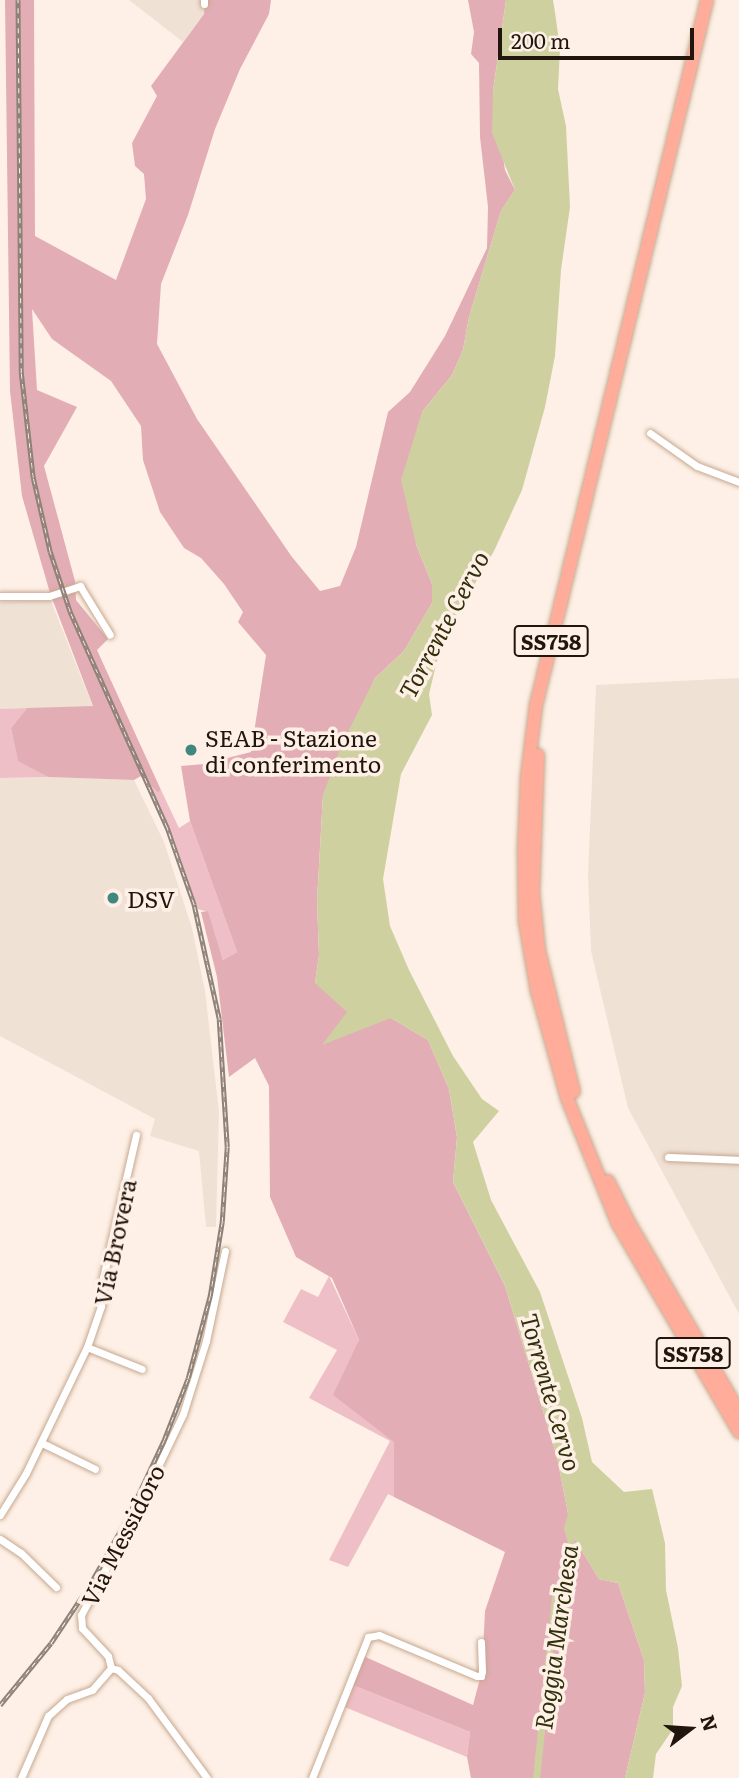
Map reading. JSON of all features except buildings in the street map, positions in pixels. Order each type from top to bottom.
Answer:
[{"type":"highway","name":"SS758","points":[[707,0],[536,705],[524,817],[525,921],[537,991],[567,1098],[589,1158],[618,1224],[739,1432]]},
{"type":"highway","name":"SS758","points":[[715,0],[542,705],[534,817],[533,893],[545,989],[577,1104],[597,1158],[628,1222],[739,1412]]},
{"type":"street","points":[[650,433],[696,466],[739,482]]},
{"type":"street","points":[[0,596],[49,596],[80,586],[110,635]]},
{"type":"street","name":"Via Brovera","points":[[0,1515],[42,1443],[87,1347],[100,1306],[103,1278],[136,1135]]},
{"type":"street","points":[[668,1157],[739,1160]]},
{"type":"street","name":"Via Messidoro","points":[[207,1778],[148,1698],[118,1670],[111,1668],[108,1656],[82,1629],[80,1615],[138,1508],[183,1414],[206,1341],[225,1251]]},
{"type":"street","points":[[87,1347],[142,1369]]},
{"type":"street","points":[[42,1443],[95,1469]]},
{"type":"street","points":[[0,1539],[21,1553],[56,1587]]},
{"type":"street","points":[[312,1778],[368,1637],[379,1635],[477,1676],[481,1676],[482,1671],[481,1642]]},
{"type":"street","points":[[21,1778],[48,1716],[68,1699],[92,1690],[111,1668]]},
{"type":"shaded area","points":[[5,0],[34,0],[35,236],[116,280],[146,199],[144,174],[135,166],[132,143],[157,96],[151,86],[204,14],[205,0],[271,0],[269,14],[240,69],[215,129],[188,215],[161,284],[157,344],[197,419],[292,557],[320,591],[340,586],[356,547],[388,412],[410,392],[445,336],[487,248],[488,207],[480,137],[479,63],[471,54],[474,32],[468,0],[506,0],[493,91],[505,170],[515,190],[501,211],[469,317],[463,350],[452,375],[422,412],[416,544],[432,584],[432,603],[404,651],[375,678],[323,795],[317,901],[319,955],[315,983],[391,1018],[428,1040],[449,1089],[457,1137],[453,1182],[505,1286],[557,1457],[572,1534],[599,1579],[618,1583],[644,1660],[645,1693],[625,1778],[471,1778],[467,1757],[470,1732],[350,1684],[361,1655],[473,1705],[482,1671],[485,1611],[505,1552],[394,1497],[394,1442],[333,1395],[359,1340],[332,1278],[296,1257],[270,1197],[269,1086],[255,1058],[229,1077],[217,977],[201,912],[208,911],[223,960],[237,952],[190,821],[181,766],[204,764],[251,752],[266,655],[238,622],[243,612],[224,584],[201,558],[184,548],[160,512],[143,460],[141,426],[111,381],[52,339],[32,309],[37,390],[77,407],[44,466],[75,581],[76,600],[108,639],[97,650],[161,790],[158,793],[141,776],[134,780],[48,777],[18,761],[11,728],[27,708],[93,706],[50,593],[22,496],[10,391]]},
{"type":"shaded area","points":[[129,0],[205,0],[204,14],[183,42]]},
{"type":"shaded area","points":[[51,601],[93,707],[0,709],[0,602]]},
{"type":"shaded area","points":[[739,678],[739,1314],[628,1108],[591,951],[588,876],[596,685]]},
{"type":"shaded area","points":[[27,708],[11,728],[18,760],[48,777],[0,778],[0,709]]},
{"type":"shaded area","points":[[0,778],[134,780],[164,842],[192,928],[205,991],[219,1112],[216,1227],[206,1227],[199,1151],[150,1136],[155,1119],[0,1036]]},
{"type":"shaded area","points":[[149,784],[158,793],[161,790],[179,828],[190,821],[237,952],[223,960],[208,912],[198,909],[174,840]]},
{"type":"shaded area","points":[[329,1276],[359,1340],[394,1442],[394,1497],[388,1494],[348,1567],[329,1560],[390,1441],[309,1398],[337,1350],[283,1322],[301,1289],[318,1297]]},
{"type":"shaded area","points":[[350,1684],[470,1732],[467,1757],[342,1706]]},
{"type":"water","name":"Torrente Cervo","points":[[506,0],[553,0],[555,12],[560,49],[558,89],[566,126],[570,207],[561,270],[555,356],[545,407],[522,490],[494,551],[456,616],[437,661],[429,694],[432,715],[401,774],[383,879],[390,926],[409,970],[453,1056],[482,1099],[499,1111],[473,1142],[491,1200],[540,1292],[582,1418],[592,1462],[624,1492],[652,1489],[665,1543],[666,1590],[678,1648],[682,1686],[673,1707],[673,1729],[656,1754],[653,1778],[625,1778],[645,1693],[644,1660],[618,1583],[599,1579],[572,1534],[557,1457],[505,1286],[453,1182],[457,1137],[449,1089],[428,1040],[391,1018],[322,1045],[347,1012],[315,983],[319,955],[317,901],[323,795],[342,744],[375,678],[404,651],[432,603],[432,584],[416,544],[401,480],[422,412],[452,375],[463,350],[469,317],[501,211],[515,190],[492,133],[493,91]]},
{"type":"waterway","name":"Roggia Marchesa","points":[[536,1778],[555,1598],[573,1550],[567,1528],[572,1511]]},
{"type":"railway","points":[[0,1705],[51,1643],[89,1586],[128,1517],[164,1440],[188,1378],[210,1296],[222,1222],[227,1147],[219,1019],[194,905],[167,828],[70,612],[50,552],[33,478],[21,373],[18,0]]},
{"type":"place","name":"SEAB - Stazione di conferimento","points":[[191,750]]},
{"type":"place","name":"DSV","points":[[113,898]]}]
